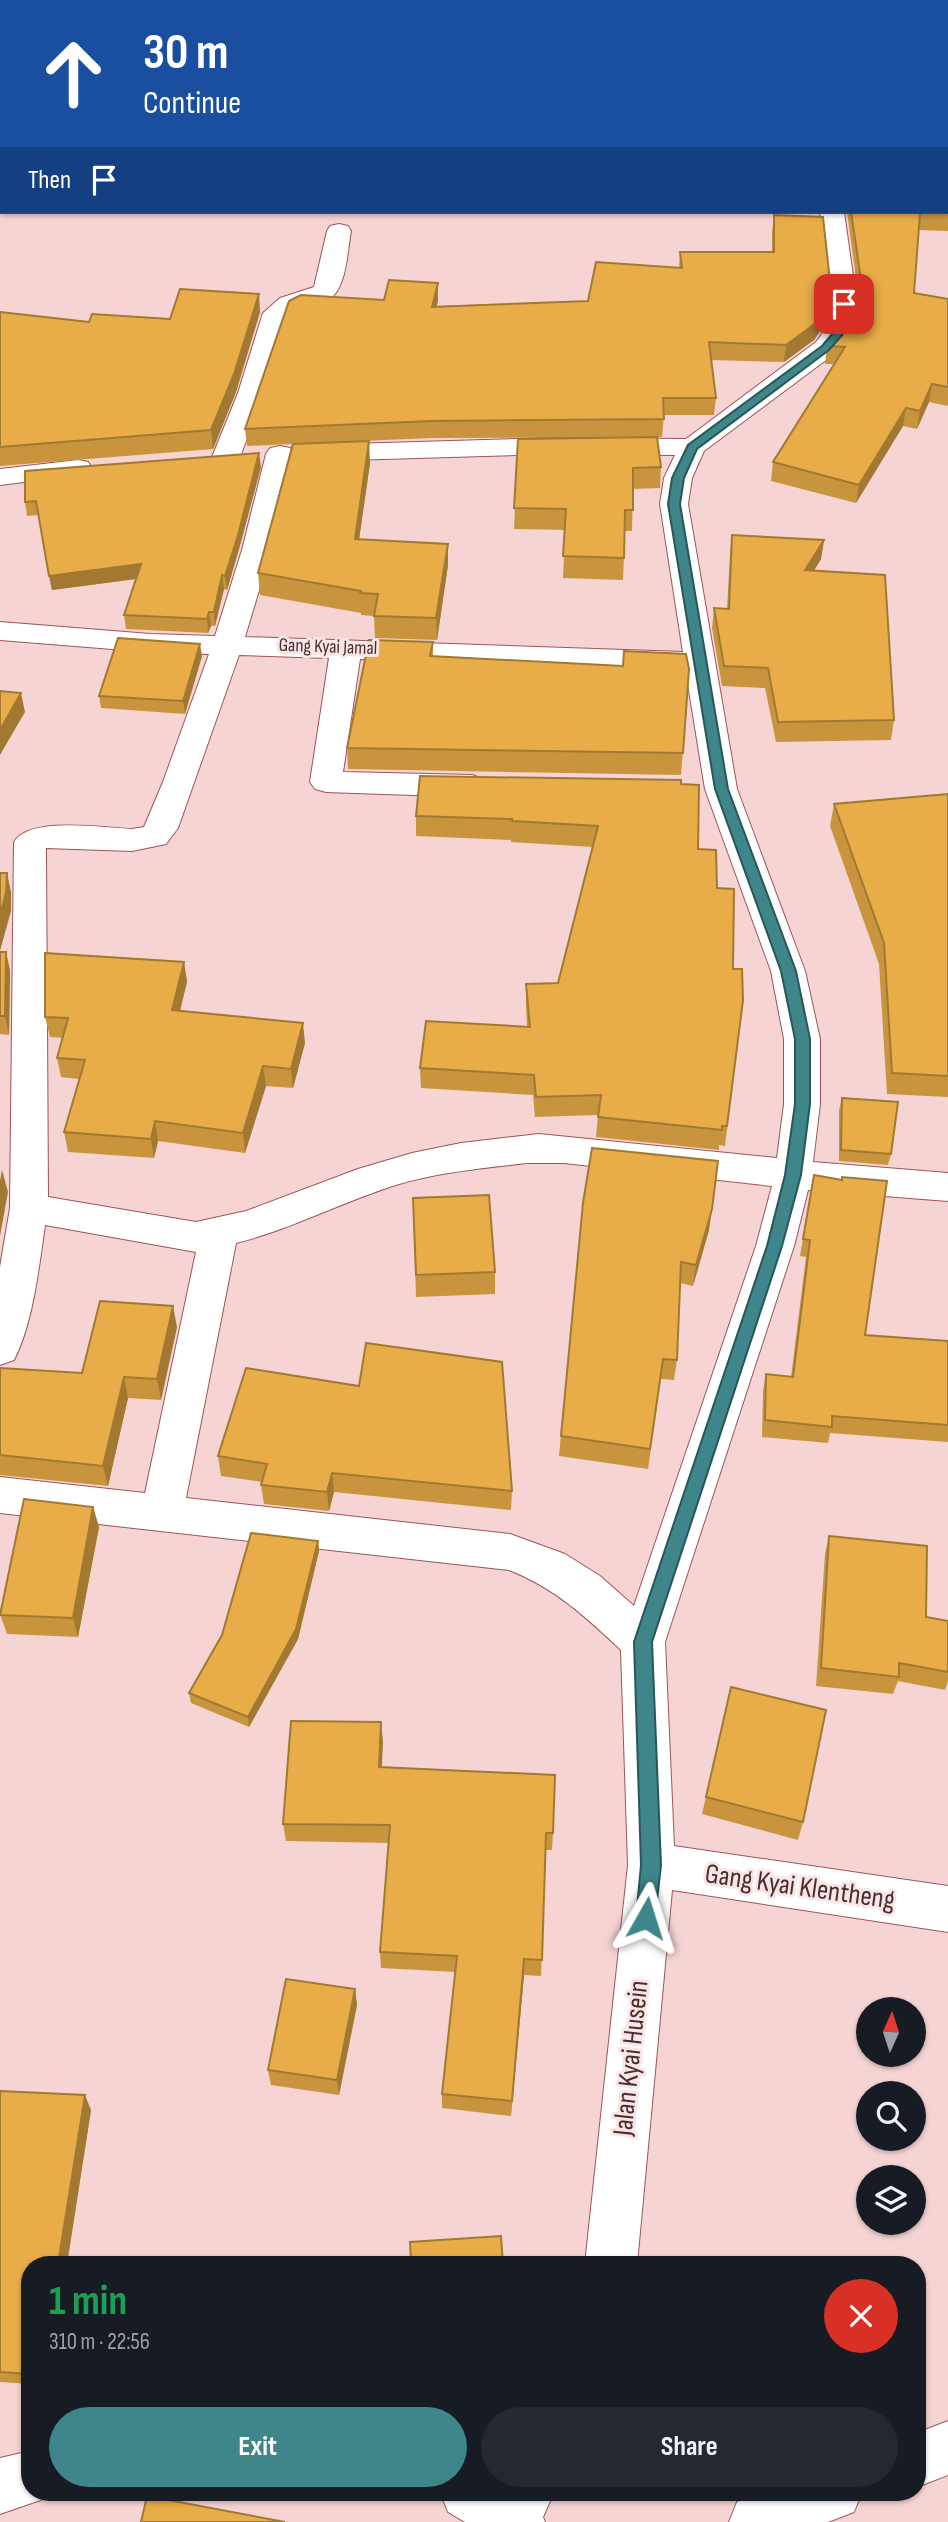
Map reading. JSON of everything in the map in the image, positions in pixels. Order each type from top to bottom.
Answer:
[{"type":"street","points":[[0,1495],[510,1552],[550,1567],[585,1589],[643,1642],[775,1246],[793,1175],[802,1104],[802,1039],[788,971],[707,789],[698,660],[674,504],[678,478],[692,447],[825,348],[838,334],[844,304],[832,214]]},
{"type":"street","points":[[226,457],[259,370],[276,313],[289,303],[318,296],[326,291],[339,231]]},
{"type":"street","points":[[197,458],[552,446],[692,447]]},
{"type":"street","points":[[0,1349],[18,1275],[29,1208],[30,842],[41,837],[132,840],[153,836],[162,828],[228,644],[263,533],[280,454]]},
{"type":"street","points":[[0,477],[110,465]]},
{"type":"street","name":"Gang Kyai Jamal","points":[[0,631],[150,643],[698,660]]},
{"type":"street","points":[[346,648],[326,782],[499,786]]},
{"type":"street","points":[[29,1208],[195,1237],[219,1234],[267,1220],[317,1198],[398,1171],[452,1159],[531,1149],[676,1160],[793,1175],[948,1187]]},
{"type":"street","points":[[162,1513],[219,1234]]},
{"type":"street","name":"Jalan Kyai Husein","points":[[612,2256],[651,1865],[643,1642]]},
{"type":"street","name":"Gang Kyai Klentheng","points":[[651,1865],[948,1909]]},
{"type":"street","points":[[926,2457],[948,2448]]},
{"type":"street","points":[[0,2486],[21,2480]]},
{"type":"street","points":[[757,2522],[811,2501]]},
{"type":"building","points":[[851,214],[920,214],[914,293],[948,299],[948,387],[932,384],[920,411],[906,408],[859,485],[773,462],[845,347],[827,346],[856,318],[862,286]]},
{"type":"building","points":[[774,215],[823,217],[830,281],[824,312],[816,323],[786,345],[709,342],[716,398],[663,398],[664,419],[432,421],[245,429],[289,301],[301,295],[384,300],[389,280],[438,283],[432,307],[588,301],[596,262],[682,268],[680,252],[774,252]]},
{"type":"building","points":[[180,289],[259,294],[234,374],[211,430],[0,447],[0,312],[89,322],[92,314],[170,319]]},
{"type":"building","points":[[657,437],[661,467],[633,468],[633,510],[625,510],[624,558],[563,556],[566,509],[514,508],[518,439]]},
{"type":"building","points":[[369,441],[355,539],[448,544],[436,618],[374,616],[378,594],[360,593],[361,591],[258,573],[293,444]]},
{"type":"building","points":[[259,453],[238,535],[225,576],[222,575],[214,612],[209,612],[207,619],[124,615],[141,564],[49,576],[36,501],[25,502],[25,471]]},
{"type":"building","points":[[732,535],[824,540],[805,570],[885,575],[894,720],[778,722],[768,668],[724,666],[714,608],[729,609]]},
{"type":"building","points":[[118,638],[200,644],[183,701],[99,696]]},
{"type":"building","points":[[369,640],[433,642],[430,656],[623,666],[624,651],[686,654],[689,669],[683,753],[347,748]]},
{"type":"building","points":[[0,691],[21,693],[0,730]]},
{"type":"building","points":[[420,776],[681,780],[681,784],[699,785],[698,849],[716,850],[717,888],[734,889],[733,969],[742,969],[743,1000],[727,1126],[722,1126],[722,1130],[598,1117],[601,1095],[536,1097],[534,1075],[420,1068],[426,1021],[530,1027],[526,984],[558,983],[598,826],[512,819],[416,816]]},
{"type":"building","points":[[948,794],[948,1076],[892,1073],[884,943],[834,804]]},
{"type":"building","points":[[0,873],[7,873],[0,916]]},
{"type":"building","points":[[0,952],[6,952],[5,1016],[0,1016]]},
{"type":"building","points":[[45,953],[184,962],[172,1010],[303,1023],[291,1069],[263,1066],[243,1133],[155,1121],[151,1139],[64,1132],[85,1060],[57,1058],[68,1018],[45,1017]]},
{"type":"building","points":[[842,1098],[898,1102],[891,1154],[841,1150]]},
{"type":"building","points":[[592,1148],[718,1161],[712,1209],[696,1265],[681,1262],[677,1360],[663,1359],[650,1449],[561,1436],[583,1203]]},
{"type":"building","points":[[814,1175],[842,1180],[842,1177],[887,1181],[865,1335],[948,1341],[948,1425],[832,1416],[832,1427],[765,1420],[766,1374],[793,1377],[810,1240],[803,1239]]},
{"type":"building","points":[[489,1195],[495,1272],[416,1275],[413,1198]]},
{"type":"building","points":[[100,1301],[173,1306],[157,1379],[124,1377],[103,1466],[0,1455],[0,1368],[82,1373]]},
{"type":"building","points":[[366,1343],[502,1362],[512,1491],[332,1473],[327,1492],[261,1485],[267,1464],[218,1456],[246,1368],[359,1386]]},
{"type":"building","points":[[24,1499],[93,1507],[73,1618],[0,1615]]},
{"type":"building","points":[[251,1533],[318,1541],[296,1629],[248,1717],[189,1693],[222,1635]]},
{"type":"building","points":[[829,1536],[927,1546],[926,1617],[948,1621],[948,1672],[899,1663],[899,1677],[821,1668]]},
{"type":"building","points":[[731,1687],[826,1710],[803,1822],[706,1797]]},
{"type":"building","points":[[291,1721],[381,1722],[379,1767],[555,1775],[553,1833],[546,1833],[542,1960],[524,1959],[512,2101],[442,2094],[457,1956],[380,1952],[390,1825],[283,1824]]},
{"type":"building","points":[[286,1979],[355,1989],[337,2080],[268,2070]]},
{"type":"building","points":[[0,2091],[85,2095],[59,2256],[21,2256],[21,2373],[0,2372]]},
{"type":"building","points":[[501,2236],[502,2256],[411,2256],[410,2242]]},
{"type":"building","points":[[146,2501],[174,2501],[285,2522],[141,2522]]},
{"type":"route","points":[[646,1918],[651,1865],[643,1642],[775,1246],[793,1175],[802,1104],[802,1039],[788,971],[721,789],[674,504],[678,478],[692,447],[825,348],[838,334],[844,304]]}]
